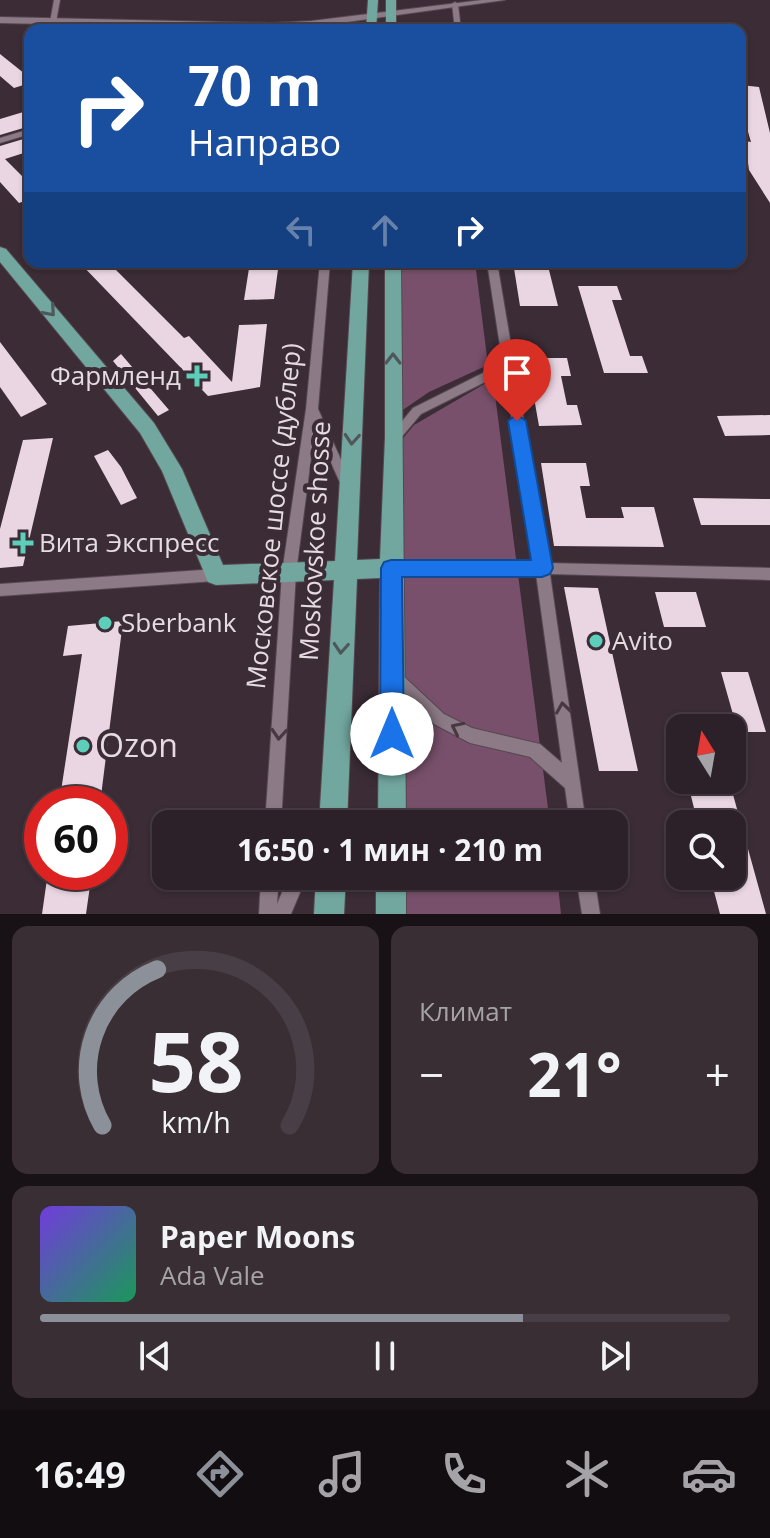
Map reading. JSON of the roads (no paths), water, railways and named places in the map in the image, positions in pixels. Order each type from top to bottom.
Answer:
[{"type":"main road","points":[[371,24],[373,0]]},
{"type":"main road","points":[[0,252],[147,428],[172,469],[216,575],[391,568]]},
{"type":"main road","name":"Moskovskoe shosse","points":[[333,810],[361,268]]},
{"type":"main road","points":[[392,810],[393,268]]},
{"type":"main road","points":[[329,914],[330,890]]},
{"type":"main road","points":[[391,890],[391,914]]},
{"type":"street","points":[[53,22],[57,0]]},
{"type":"street","points":[[336,24],[372,15],[391,6],[501,0]]},
{"type":"street","points":[[455,4],[457,24]]},
{"type":"street","points":[[0,20],[131,24]]},
{"type":"street","points":[[0,141],[24,133]]},
{"type":"street","name":"Московское шоссе (дублер)","points":[[274,810],[289,573],[312,409],[324,268]]},
{"type":"street","points":[[493,268],[542,568],[577,810]]},
{"type":"street","points":[[395,437],[417,411],[493,373],[507,361]]},
{"type":"street","points":[[312,409],[349,491]]},
{"type":"street","points":[[391,568],[770,574]]},
{"type":"street","points":[[0,590],[216,575]]},
{"type":"street","points":[[392,674],[439,719],[470,735],[534,750],[574,785]]},
{"type":"street","points":[[326,810],[334,790]]},
{"type":"street","points":[[268,914],[269,890]]},
{"type":"street","points":[[282,914],[292,890]]},
{"type":"street","points":[[587,890],[591,914]]},
{"type":"place","name":"Фармленд","points":[[197,376]]},
{"type":"place","name":"Вита Экспресс","points":[[23,543]]},
{"type":"place","name":"Sberbank","points":[[105,623]]},
{"type":"place","name":"Avito","points":[[596,641]]},
{"type":"place","name":"Ozon","points":[[83,746]]}]
